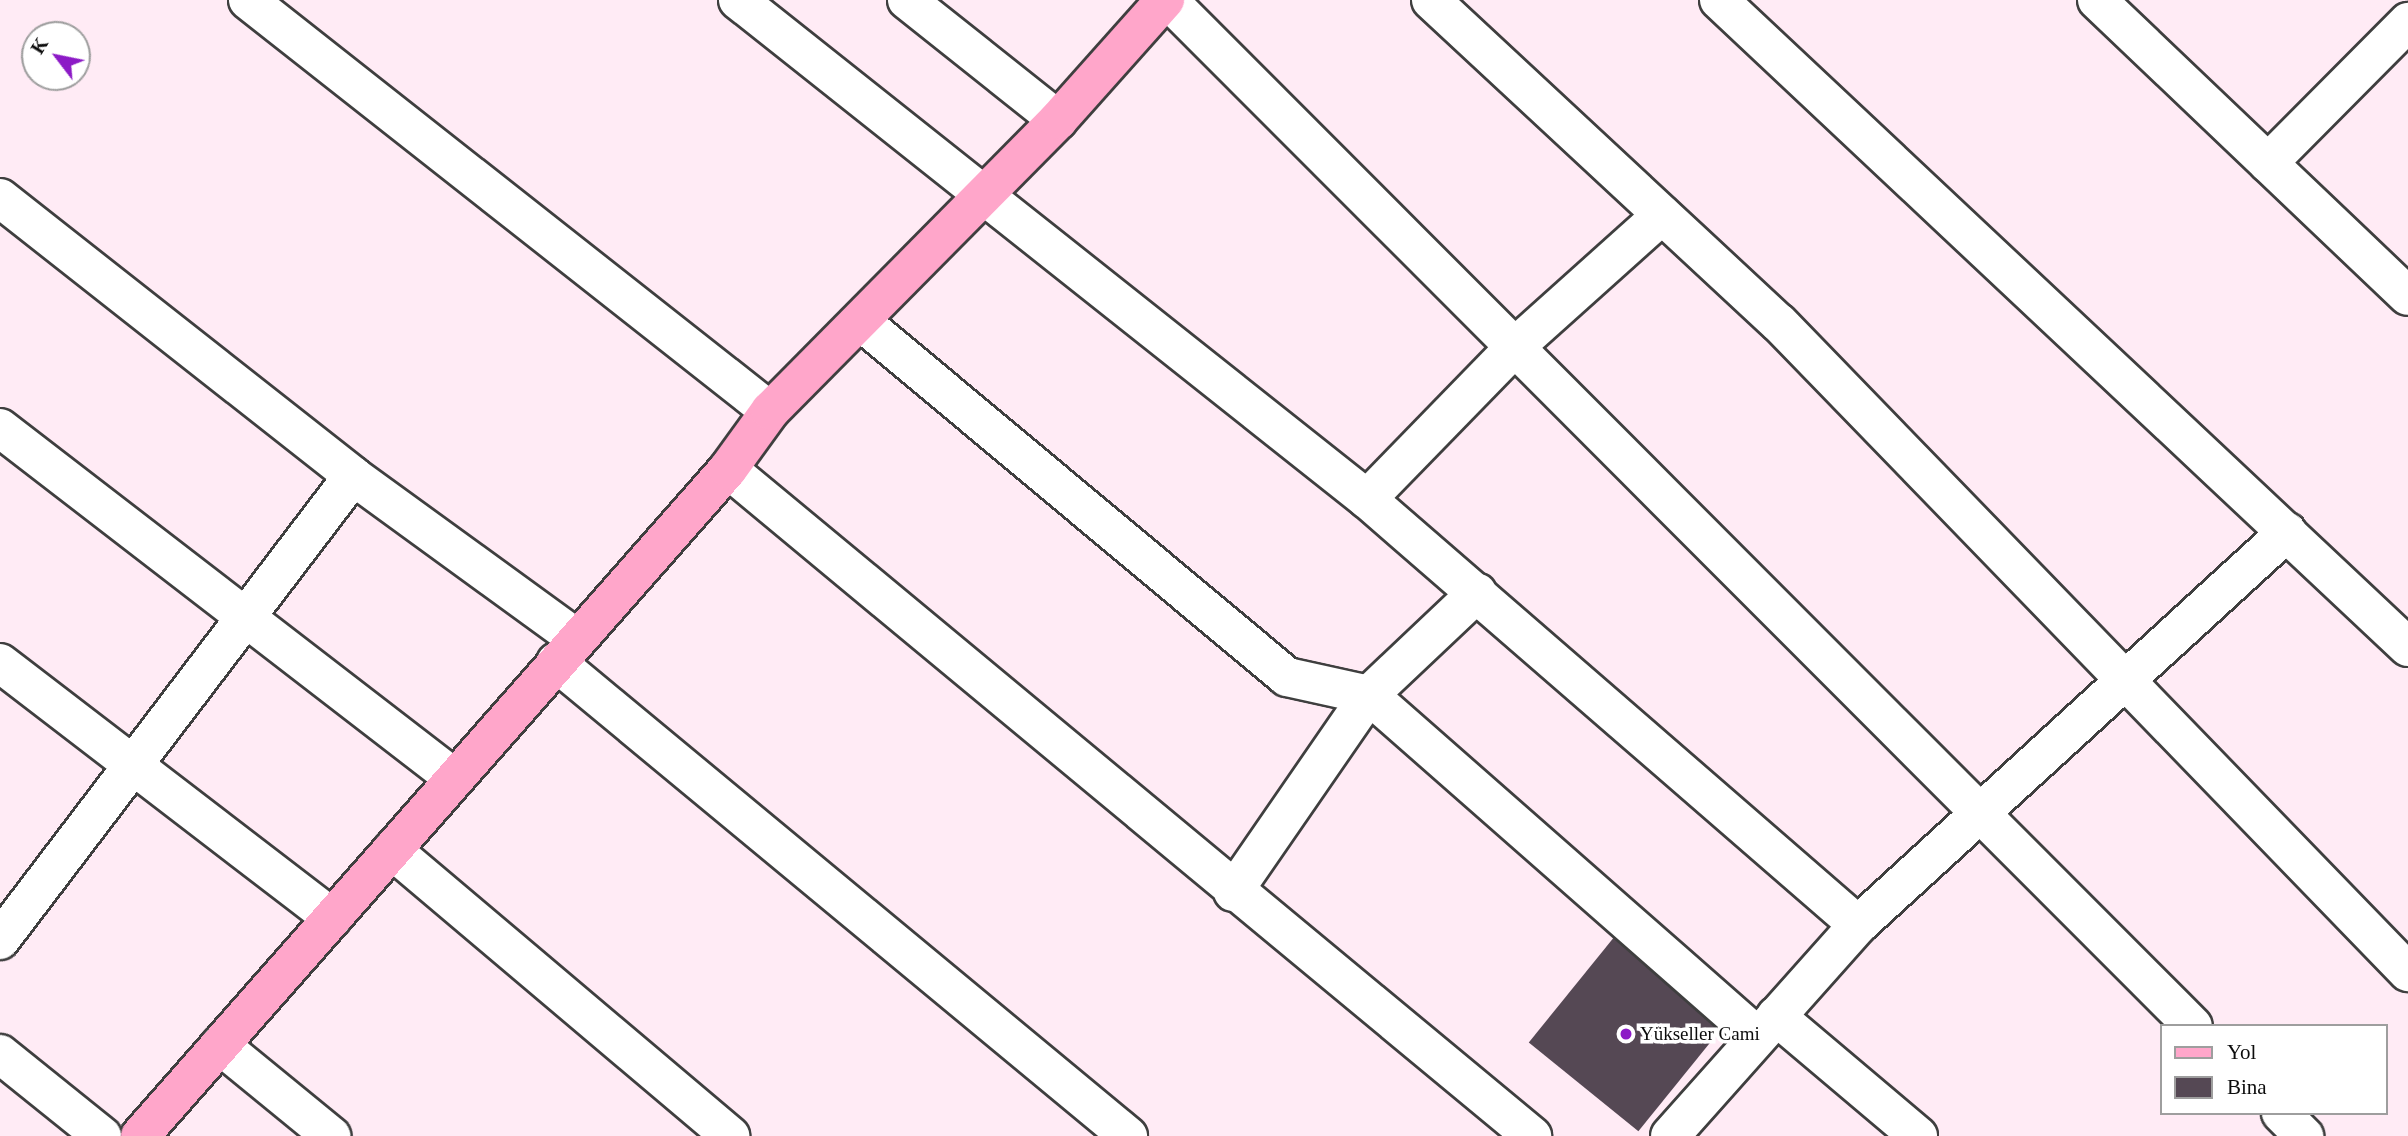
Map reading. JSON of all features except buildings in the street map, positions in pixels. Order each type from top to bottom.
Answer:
[{"type":"main road","points":[[140,1136],[727,469],[770,411],[863,323],[1058,120],[1166,0]]},
{"type":"street","points":[[248,0],[770,411]]},
{"type":"street","points":[[738,0],[1367,499],[1858,925]]},
{"type":"street","points":[[907,0],[1058,120]]},
{"type":"street","points":[[1166,0],[1516,346],[2191,1024]]},
{"type":"street","points":[[1431,0],[1779,323],[2123,681],[2408,972]]},
{"type":"street","points":[[1719,0],[2408,647]]},
{"type":"street","points":[[2097,0],[2408,296]]},
{"type":"street","points":[[2267,163],[2408,22]]},
{"type":"street","points":[[0,198],[353,476],[566,650],[1128,1136]]},
{"type":"street","points":[[1367,499],[1516,346],[1662,215]]},
{"type":"street","points":[[863,323],[1287,677],[1369,695],[1766,1025],[1918,1136]]},
{"type":"street","points":[[0,428],[454,778]]},
{"type":"street","points":[[727,469],[1233,892],[1532,1136]]},
{"type":"street","points":[[0,940],[12,899],[136,767],[249,620],[353,476]]},
{"type":"street","points":[[1670,1136],[1766,1025],[1858,925],[2287,532]]},
{"type":"street","points":[[1233,892],[1369,695],[1477,593]]},
{"type":"street","points":[[0,663],[332,918]]},
{"type":"street","points":[[392,850],[730,1136]]},
{"type":"street","points":[[220,1045],[331,1136]]},
{"type":"street","points":[[0,1054],[102,1136]]},
{"type":"street","points":[[2283,1115],[2304,1136]]},
{"type":"place","name":"Yükseller Cami","points":[[1626,1034]]}]
